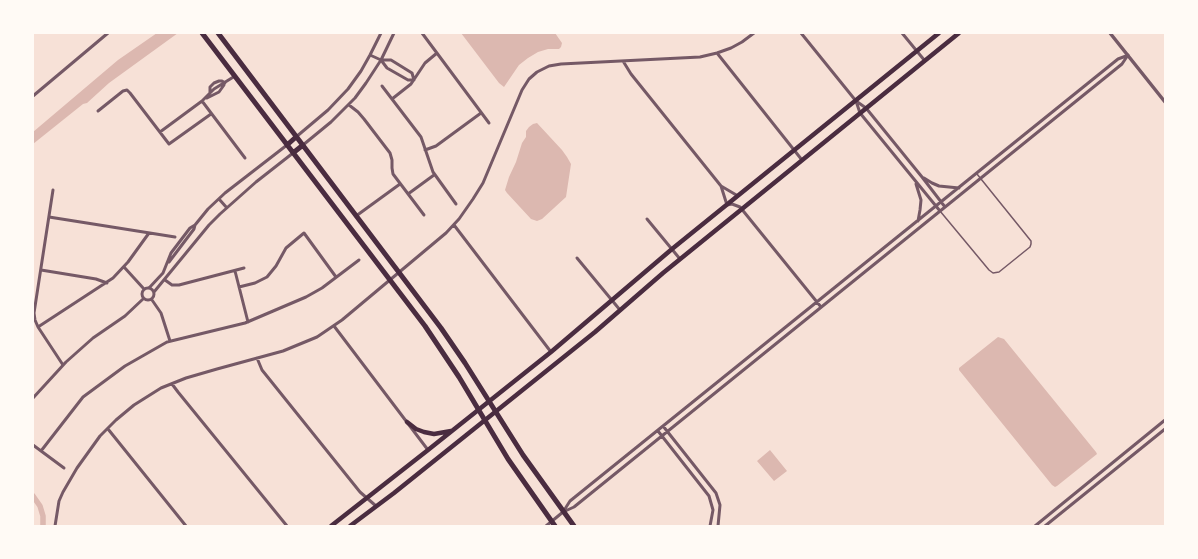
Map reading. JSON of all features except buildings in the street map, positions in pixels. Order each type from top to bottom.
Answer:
[{"type":"highway","points":[[202,33],[390,280],[442,352],[508,459],[553,524]]},
{"type":"highway","points":[[218,33],[441,328],[523,454],[574,526]]},
{"type":"highway","points":[[287,144],[296,137]]},
{"type":"highway","points":[[293,153],[303,145]]},
{"type":"main road","points":[[332,526],[551,352],[672,249],[939,33]]},
{"type":"main road","points":[[350,526],[485,421],[595,332],[649,284],[959,33]]},
{"type":"main road","points":[[407,422],[416,429],[434,434],[453,430]]},
{"type":"street","points":[[33,96],[108,33]]},
{"type":"street","points":[[296,137],[325,113],[344,94],[361,70],[381,33]]},
{"type":"street","points":[[303,145],[349,105],[366,84],[381,60],[394,33]]},
{"type":"street","points":[[422,33],[489,123]]},
{"type":"street","points":[[55,526],[58,506],[63,492],[90,449],[122,415],[134,405],[155,392],[201,373],[279,353],[317,337],[334,326],[432,246],[454,225],[482,183],[520,94],[532,75],[542,68],[556,64],[684,59],[717,54],[738,44],[754,33]]},
{"type":"street","points":[[801,33],[856,101],[866,108],[945,207]]},
{"type":"street","points":[[902,33],[925,61]]},
{"type":"street","points":[[1110,33],[1165,102]]},
{"type":"street","points":[[392,99],[414,80],[425,63],[437,54]]},
{"type":"street","points":[[717,54],[802,160]]},
{"type":"street","points":[[370,55],[381,60],[391,60],[412,73],[414,80]]},
{"type":"street","points":[[546,526],[553,524],[570,502],[663,426],[1118,59],[1128,55]]},
{"type":"street","points":[[563,512],[574,507],[1122,64],[1128,55]]},
{"type":"street","points":[[381,60],[387,68],[408,80],[414,80]]},
{"type":"street","points":[[623,61],[631,74],[721,186],[738,196]]},
{"type":"street","points":[[403,77],[406,75],[407,70]]},
{"type":"street","points":[[202,101],[214,89],[235,76]]},
{"type":"street","points":[[210,93],[210,88],[214,83],[222,81],[225,83]]},
{"type":"street","points":[[160,132],[202,101],[219,92],[225,83]]},
{"type":"street","points":[[382,86],[419,135],[434,175],[456,204]]},
{"type":"street","points":[[98,111],[123,91],[127,90],[169,144],[211,114]]},
{"type":"street","points":[[202,101],[245,158]]},
{"type":"street","points":[[856,101],[860,113],[940,211]]},
{"type":"street","points":[[349,105],[364,119],[390,153],[393,174],[424,215]]},
{"type":"street","points":[[425,150],[436,146],[481,112]]},
{"type":"street","points":[[144,289],[149,288],[163,273],[173,250],[190,228],[219,199],[287,144]]},
{"type":"street","points":[[152,300],[154,292],[209,225],[265,173],[293,153]]},
{"type":"street","points":[[408,194],[434,175]]},
{"type":"street","points":[[922,177],[936,185],[959,188]]},
{"type":"street","points":[[916,182],[921,200],[918,221]]},
{"type":"street","points":[[356,216],[400,184]]},
{"type":"street","points":[[721,186],[727,205],[736,205],[742,209],[821,307]]},
{"type":"street","points":[[53,190],[34,313],[38,327],[63,364]]},
{"type":"street","points":[[219,199],[227,208]]},
{"type":"street","points":[[49,217],[175,237]]},
{"type":"street","points":[[647,219],[680,259]]},
{"type":"street","points":[[168,263],[194,229],[194,225]]},
{"type":"street","points":[[454,225],[551,352]]},
{"type":"street","points":[[38,327],[116,275],[124,267],[149,232]]},
{"type":"street","points":[[239,287],[255,283],[267,277],[276,266],[286,248],[304,233],[336,277]]},
{"type":"street","points":[[176,253],[182,259]]},
{"type":"street","points":[[577,258],[620,310]]},
{"type":"street","points":[[41,451],[78,402],[125,366],[170,341],[248,322],[310,295],[359,260]]},
{"type":"street","points":[[124,267],[144,289]]},
{"type":"street","points":[[165,280],[172,285],[178,285],[244,268]]},
{"type":"street","points":[[41,270],[107,282]]},
{"type":"street","points":[[235,270],[248,322]]},
{"type":"street","points":[[149,288],[154,292]]},
{"type":"street","points":[[143,299],[142,293],[144,289]]},
{"type":"street","points":[[143,299],[148,301],[152,300]]},
{"type":"street","points":[[33,398],[63,364],[93,338],[121,319],[143,299]]},
{"type":"street","points":[[152,300],[162,313],[170,341]]},
{"type":"street","points":[[334,326],[428,450]]},
{"type":"street","points":[[256,358],[262,370],[360,492],[376,506]]},
{"type":"street","points":[[172,384],[287,526]]},
{"type":"street","points":[[1035,526],[1165,420]]},
{"type":"street","points":[[663,426],[716,493],[720,505],[718,526]]},
{"type":"street","points":[[108,429],[186,526]]},
{"type":"street","points":[[1045,526],[1165,429]]},
{"type":"street","points":[[658,431],[709,496],[713,510],[710,526]]},
{"type":"street","points":[[33,445],[64,468]]},
{"type":"lane","points":[[940,211],[993,273],[999,272],[1031,246],[1031,241],[977,173]]},
{"type":"shaded area","points":[[157,33],[178,33],[109,83],[87,103],[83,104],[33,144],[33,132],[118,60]]},
{"type":"shaded area","points":[[461,33],[555,33],[562,43],[559,49],[548,49],[538,52],[528,58],[519,65],[504,87],[499,83]]},
{"type":"shaded area","points":[[537,123],[562,150],[571,164],[566,197],[542,219],[537,221],[531,219],[505,190],[522,143],[526,137],[526,131],[533,124]]},
{"type":"shaded area","points":[[998,337],[1004,339],[1097,454],[1055,487],[959,370],[959,368]]},
{"type":"shaded area","points":[[770,450],[787,471],[774,481],[757,461]]},
{"type":"waterway","points":[[33,496],[40,506],[43,516],[43,526]]}]
